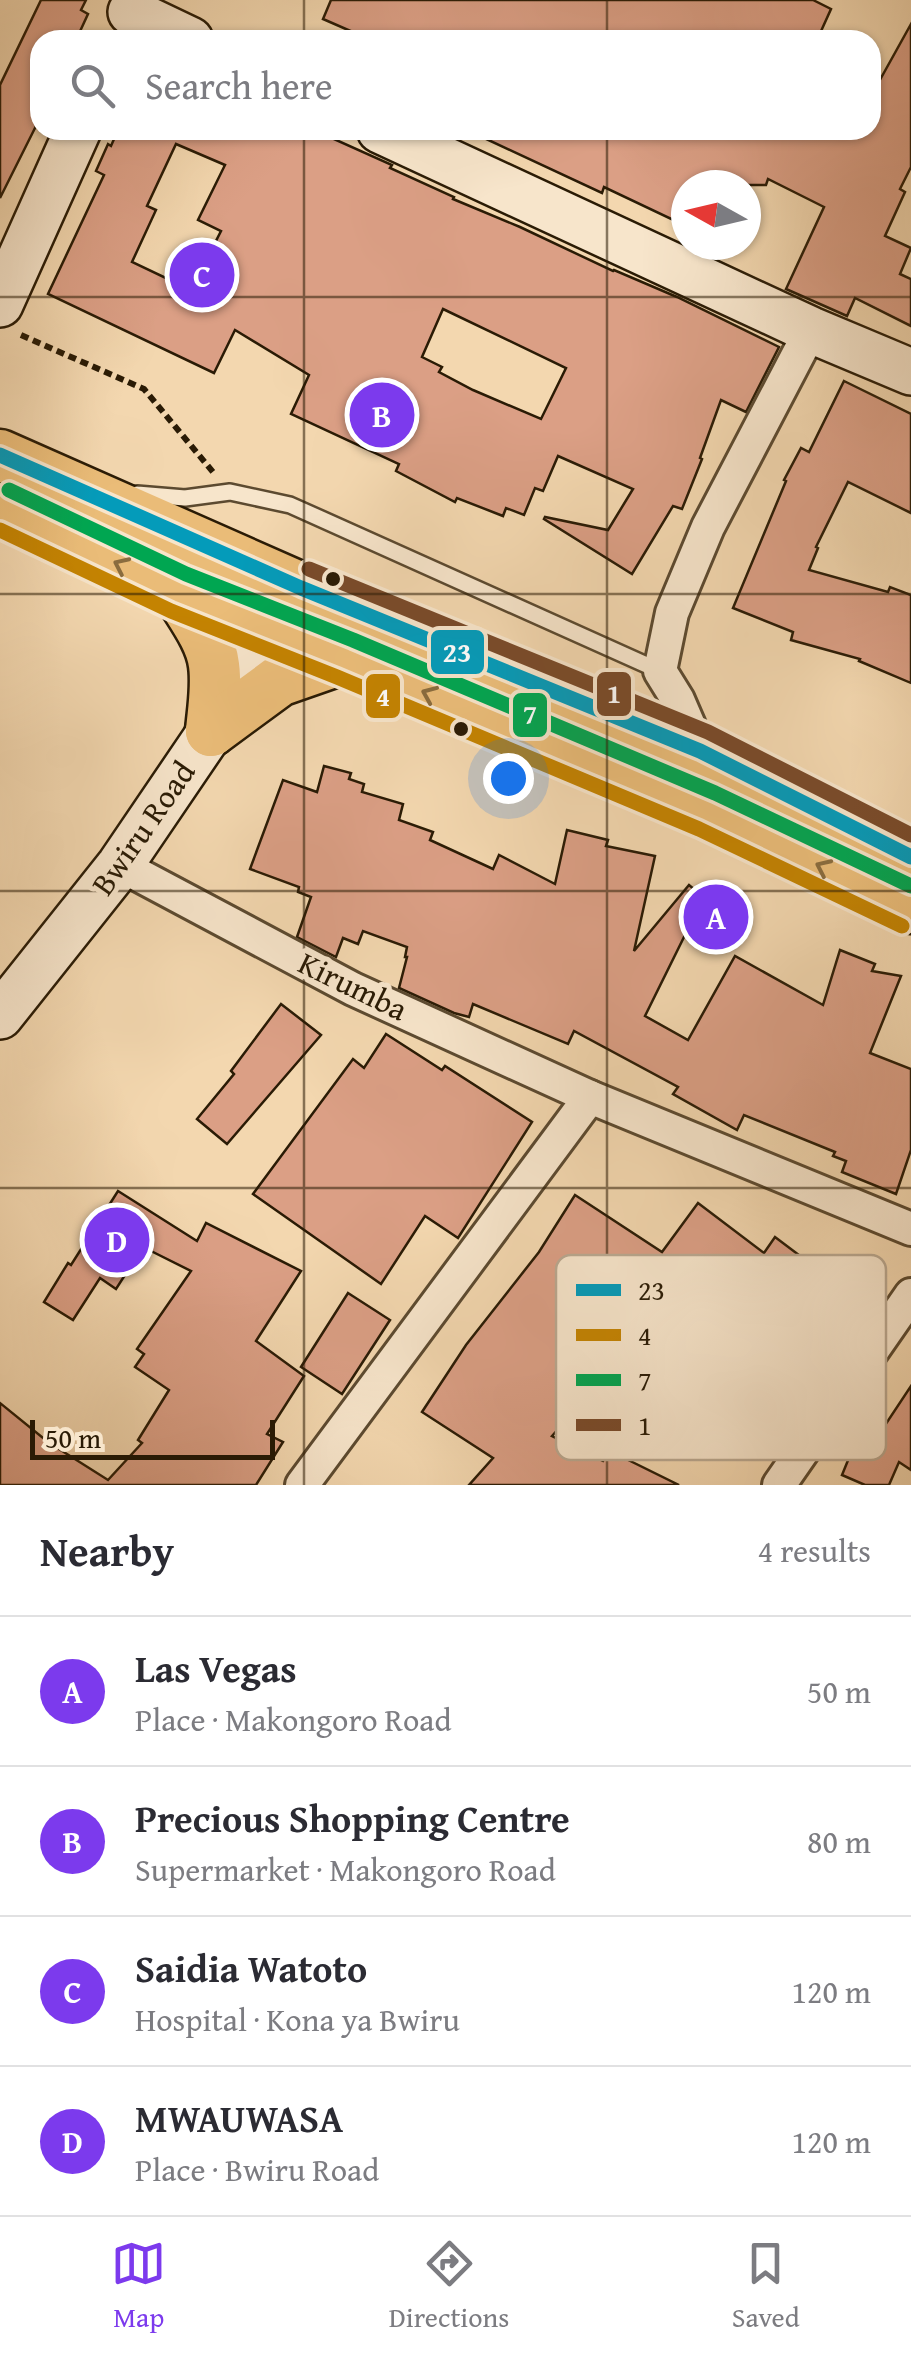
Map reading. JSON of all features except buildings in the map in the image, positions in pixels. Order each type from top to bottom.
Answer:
[{"type":"main road","points":[[0,456],[301,588],[700,751],[911,856]]},
{"type":"main road","points":[[0,508],[178,592],[345,658],[706,811],[911,908]]},
{"type":"main road","points":[[178,592],[214,660],[211,731]]},
{"type":"main road","points":[[211,731],[280,681],[345,658]]},
{"type":"street","points":[[128,17],[163,30]]},
{"type":"street","points":[[9,319],[74,140]]},
{"type":"street","points":[[402,140],[811,330],[911,372]]},
{"type":"street","points":[[700,751],[660,670],[672,613],[708,528],[811,330]]},
{"type":"street","name":"Bwiru Road","points":[[0,1016],[120,865],[301,588]]},
{"type":"street","name":"Kirumba","points":[[120,865],[353,988],[590,1097],[911,1230]]},
{"type":"street","points":[[302,1485],[590,1097]]},
{"type":"street","points":[[886,1331],[911,1295]]},
{"type":"street","points":[[778,1485],[796,1460]]},
{"type":"lane","points":[[76,489],[185,498],[230,492],[290,505],[660,670]]},
{"type":"path","points":[[9,319],[144,389],[230,492]]},
{"type":"transit line","name":"23","points":[[0,455],[301,588],[700,751],[911,857]]},
{"type":"transit line","name":"7","points":[[9,490],[186,574],[715,793],[911,886]]},
{"type":"transit line","name":"4","points":[[0,530],[171,611],[699,829],[902,926]]},
{"type":"transit line","name":"1","points":[[309,569],[708,732],[911,835]]},
{"type":"place","name":"Saidia Watoto","points":[[202,275]]},
{"type":"place","name":"Precious Shopping Centre","points":[[382,415]]},
{"type":"place","name":"Las Vegas","points":[[716,917]]},
{"type":"place","name":"MWAUWASA","points":[[117,1240]]}]
